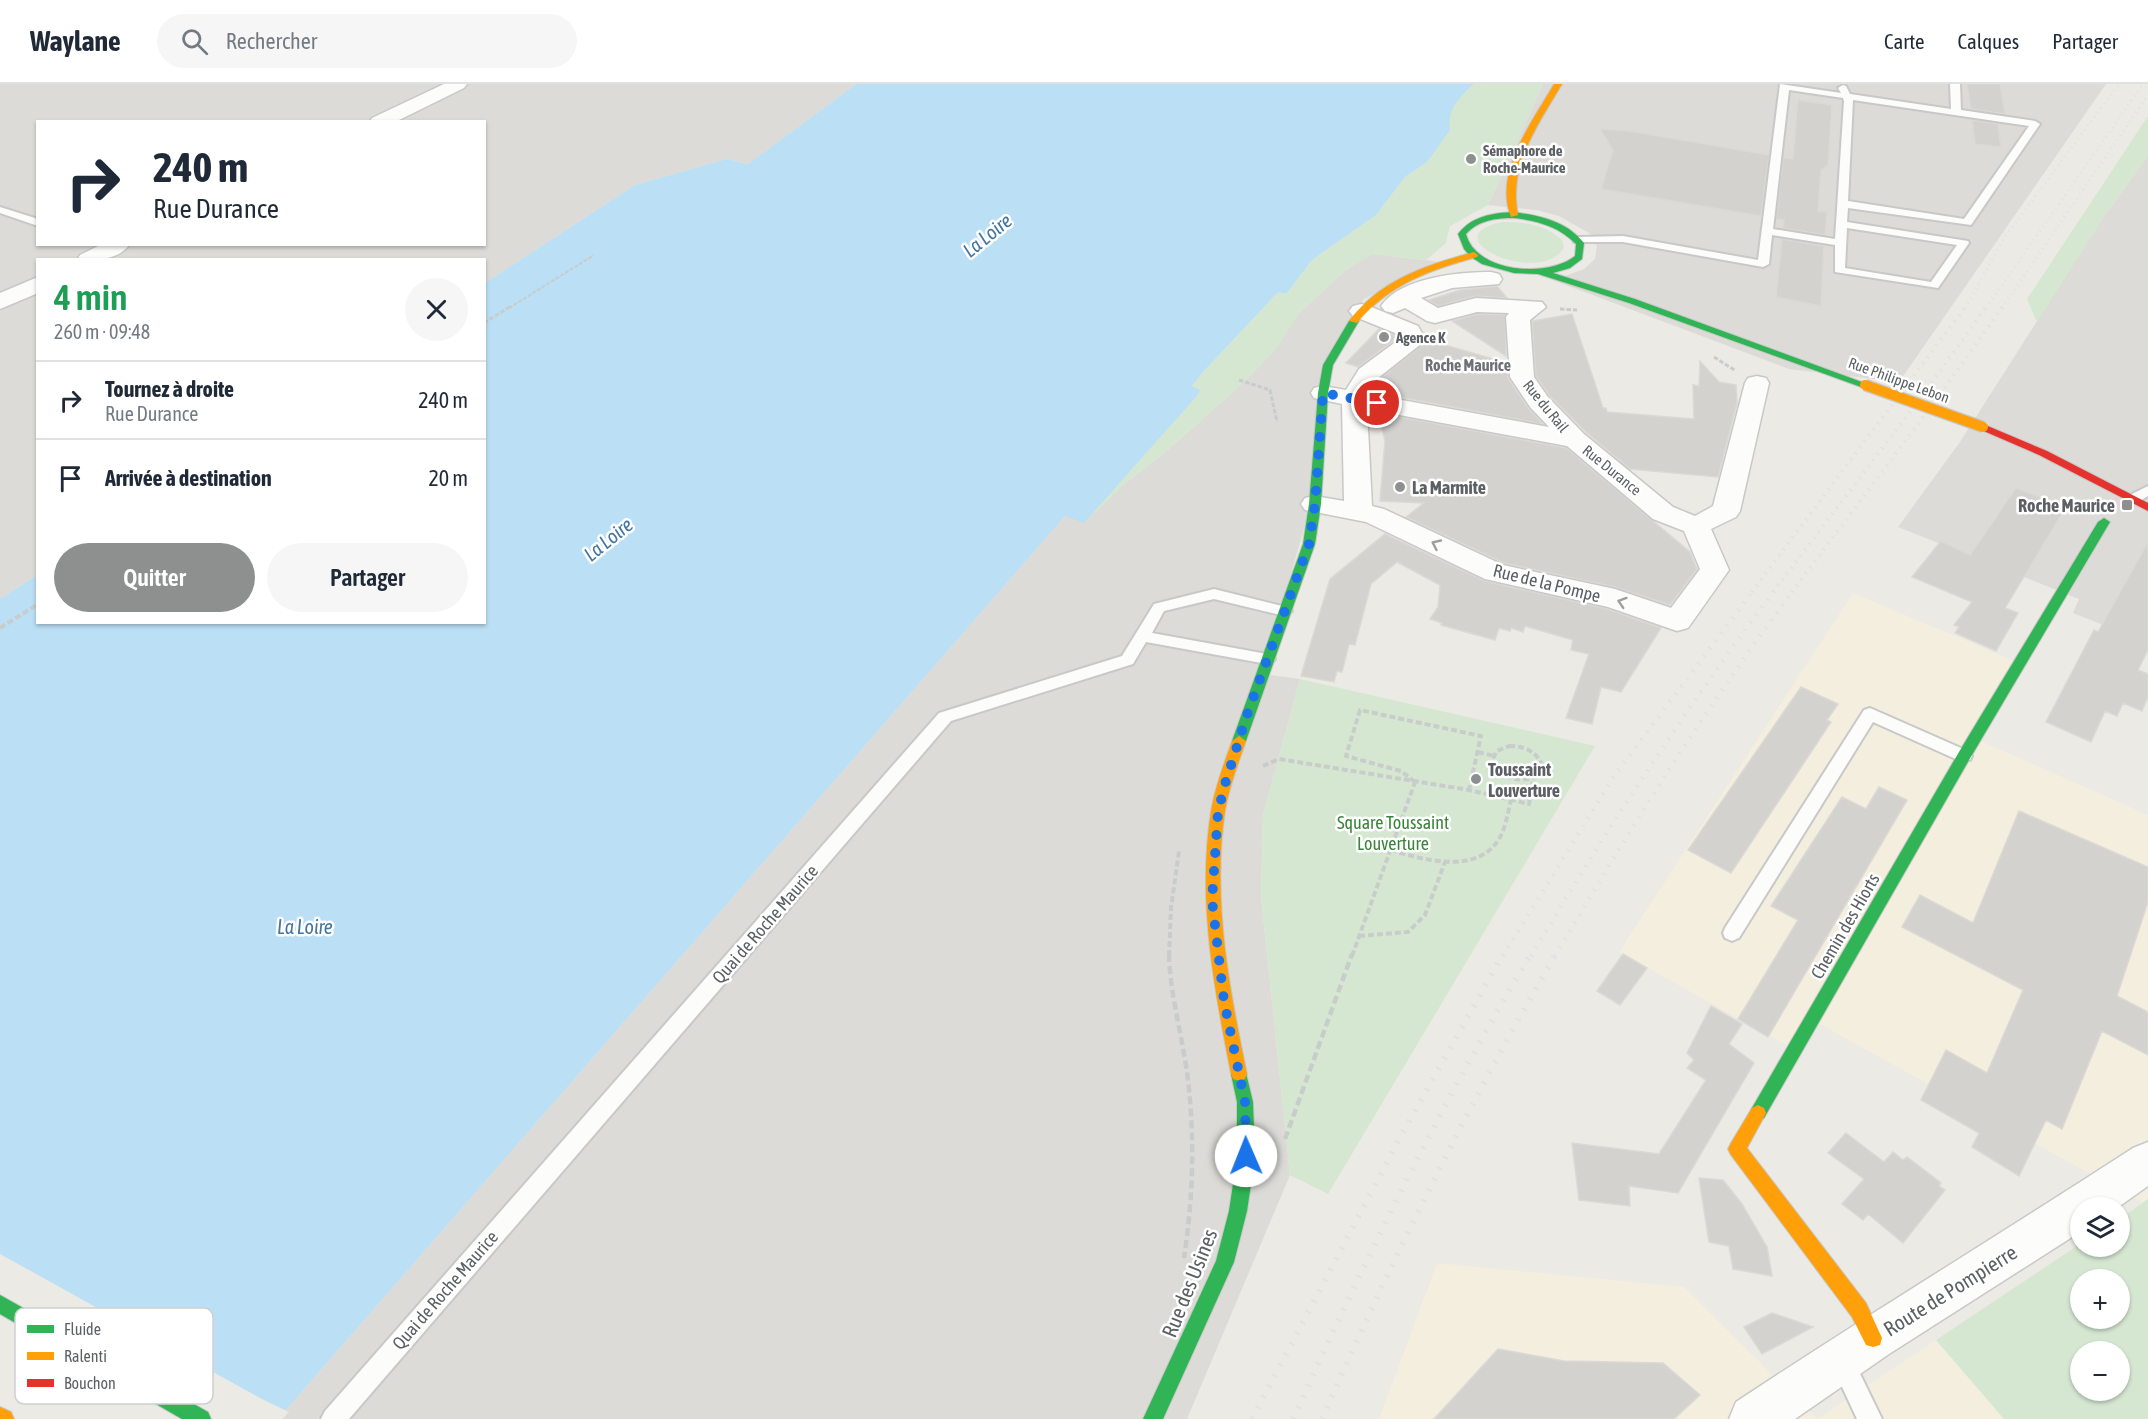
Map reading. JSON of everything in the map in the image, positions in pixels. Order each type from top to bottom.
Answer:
[{"type":"main road","points":[[1514,215],[1509,202],[1514,170],[1558,84]]},
{"type":"main road","points":[[1514,215],[1554,223],[1569,231],[1578,240],[1585,266],[1537,271],[1503,268],[1474,255],[1468,250],[1462,234],[1469,225],[1492,216],[1514,215]]},
{"type":"main road","name":"Rue des Usines","points":[[1153,1419],[1225,1262],[1238,1211],[1246,1156],[1245,1102],[1224,1001],[1212,900],[1218,812],[1225,784],[1267,659],[1309,544],[1315,504],[1323,393],[1328,365],[1341,340],[1370,314],[1388,287],[1408,276],[1474,255]]},
{"type":"main road","name":"Rue Philippe Lebon","points":[[1585,266],[1632,301]]},
{"type":"main road","name":"Rue Philippe Lebon","points":[[1537,271],[1632,301],[1983,427],[2043,453],[2148,508]]},
{"type":"main road","name":"Chemin des Hiorts","points":[[1857,1348],[1859,1310],[1737,1149],[1964,756],[2104,522]]},
{"type":"main road","points":[[0,1304],[15,1313]]},
{"type":"main road","points":[[175,1404],[201,1419]]},
{"type":"main road","points":[[0,1417],[4,1419]]},
{"type":"street","points":[[383,120],[458,84]]},
{"type":"street","points":[[91,258],[110,246]]},
{"type":"street","points":[[1370,314],[1429,287],[1458,280],[1491,279]]},
{"type":"street","points":[[0,302],[36,285]]},
{"type":"street","name":"Rue du Rail","points":[[1403,297],[1435,316],[1476,305],[1534,308],[1518,317],[1522,377],[1539,402],[1575,440]]},
{"type":"street","points":[[1358,511],[1354,398],[1368,374],[1414,340],[1410,331],[1370,314]]},
{"type":"street","points":[[1696,526],[1726,511],[1757,383]]},
{"type":"street","name":"Rue Durance","points":[[1323,393],[1575,440],[1663,513],[1696,526]]},
{"type":"street","name":"Rue de la Pompe","points":[[1315,504],[1374,515],[1495,572],[1615,599],[1677,621],[1715,570],[1696,526]]},
{"type":"street","name":"Route de Pompierre","points":[[1753,1419],[1857,1348],[2025,1244],[2148,1162]]},
{"type":"lane","points":[[1551,98],[1568,84]]},
{"type":"lane","points":[[1842,224],[1964,243],[1934,286],[1839,270],[1850,101],[1843,84]]},
{"type":"lane","points":[[1955,84],[1956,112]]},
{"type":"lane","points":[[1578,240],[1623,239],[1763,264],[1785,85],[2035,124],[1967,223],[1845,204]]},
{"type":"lane","points":[[0,210],[36,222]]},
{"type":"lane","points":[[1767,231],[1841,243]]},
{"type":"lane","points":[[2133,499],[2148,490]]},
{"type":"lane","name":"Quai de Roche Maurice","points":[[333,1419],[945,717],[1128,660],[1159,607],[1214,594],[1285,611]]},
{"type":"lane","points":[[1142,636],[1267,659]]},
{"type":"lane","points":[[1732,933],[1870,714],[1964,756]]},
{"type":"lane","points":[[1857,1348],[1870,1419]]},
{"type":"path","points":[[486,322],[594,255]]},
{"type":"path","points":[[1712,356],[1757,383]]},
{"type":"path","points":[[1239,380],[1270,390],[1277,422]]},
{"type":"path","points":[[0,628],[36,605]]},
{"type":"path","points":[[1415,782],[1401,771],[1346,756],[1360,710],[1481,736],[1468,790]]},
{"type":"path","points":[[1509,746],[1531,750],[1541,760],[1543,766],[1539,776],[1533,779],[1509,778],[1497,768],[1494,756],[1497,751],[1509,746]]},
{"type":"path","points":[[1478,752],[1494,756]]},
{"type":"path","points":[[1225,784],[1279,759],[1468,790],[1529,804],[1533,779]]},
{"type":"path","points":[[1284,1140],[1415,782]]},
{"type":"path","points":[[1391,850],[1418,858],[1445,862],[1464,860],[1479,855],[1494,846],[1503,830],[1511,800]]},
{"type":"path","points":[[1359,936],[1408,932],[1425,915],[1445,862]]},
{"type":"path","points":[[1169,963],[1186,1061],[1193,1160],[1191,1218],[1183,1264]]},
{"type":"shaded area","points":[[0,84],[856,84],[748,164],[726,159],[635,185],[486,282],[486,258],[36,258],[36,576],[0,599]]},
{"type":"shaded area","points":[[1543,84],[2106,84],[1899,382],[1789,369],[1550,279],[1584,269],[1595,259],[1597,246],[1589,233],[1559,216],[1536,210],[1488,205]]},
{"type":"shaded area","points":[[2148,156],[2148,643],[2073,613],[2079,599],[1898,527],[1960,442],[2104,216]]},
{"type":"shaded area","points":[[1372,254],[1442,262],[1364,299],[1329,357],[1314,494],[1262,674],[1300,679],[1263,815],[1261,896],[1290,1175],[1187,1419],[278,1419],[1065,516],[1127,482],[1169,449],[1246,380],[1274,351],[1299,313],[1346,270]]},
{"type":"shaded area","points":[[1853,593],[2019,663],[1974,738],[2148,815],[2148,1199],[2143,1203],[1809,1018],[1790,1047],[1619,952]]},
{"type":"shaded area","points":[[1437,1263],[1684,1287],[1817,1419],[1379,1419]]},
{"type":"shaded area","points":[[1936,1340],[2004,1419],[1817,1419]]},
{"type":"green space","points":[[1474,84],[1543,84],[1488,205],[1450,226],[1446,243],[1426,260],[1372,254],[1346,270],[1299,313],[1274,351],[1246,380],[1169,449],[1127,482],[1084,523],[1197,396],[1192,386],[1203,372],[1278,292],[1286,294],[1312,260],[1376,215],[1405,177],[1427,162],[1457,99]]},
{"type":"green space","points":[[2148,116],[2148,156],[2104,216],[2037,322],[2027,299]]},
{"type":"green space","points":[[1502,222],[1526,223],[1549,230],[1562,240],[1564,247],[1552,258],[1535,263],[1497,256],[1484,248],[1478,238],[1483,229]]},
{"type":"green space","name":"Square Toussaint Louverture","points":[[1300,679],[1595,746],[1328,1194],[1290,1175],[1261,896],[1263,815]]},
{"type":"green space","points":[[2148,1199],[2148,1419],[2004,1419],[1936,1340],[2070,1251],[2070,1257],[2130,1257],[2130,1212]]},
{"type":"water","name":"La Loire","points":[[856,84],[1474,84],[1455,104],[1450,116],[1450,130],[1427,162],[1405,177],[1376,215],[1312,260],[1286,294],[1278,292],[1203,372],[1192,386],[1200,390],[1197,396],[1084,523],[1065,516],[278,1419],[0,1419],[0,599],[36,576],[36,624],[486,624],[486,282],[635,185],[726,159],[748,164]]},
{"type":"pier","points":[[0,1254],[98,1308],[15,1308],[15,1404],[213,1404],[213,1372],[289,1412],[282,1419],[0,1419]]},
{"type":"building","points":[[1967,84],[2000,84],[2005,114],[1971,109]]},
{"type":"building","points":[[1798,100],[1832,105],[1828,165],[1821,170],[1818,211],[1827,212],[1825,235],[1783,228],[1784,220],[1776,219],[1783,158],[1793,159]]},
{"type":"building","points":[[1972,120],[1998,124],[2001,147],[1975,144]]},
{"type":"building","points":[[1600,129],[1629,131],[1769,155],[1761,216],[1601,189],[1613,150]]},
{"type":"building","points":[[1782,239],[1824,246],[1821,306],[1776,297]]},
{"type":"building","points":[[1497,286],[1507,298],[1475,296],[1438,306],[1429,300],[1460,290]]},
{"type":"building","points":[[1477,314],[1505,315],[1506,356],[1452,321]]},
{"type":"building","points":[[1572,314],[1603,408],[1606,408],[1607,412],[1694,419],[1693,385],[1699,386],[1700,361],[1719,382],[1736,385],[1737,403],[1718,477],[1630,469],[1586,432],[1550,396],[1536,376],[1532,321]]},
{"type":"building","points":[[1379,329],[1398,337],[1358,367],[1346,363]]},
{"type":"building","points":[[1428,340],[1507,363],[1508,378],[1528,408],[1543,424],[1373,392],[1380,379]]},
{"type":"building","points":[[1378,413],[1566,448],[1690,552],[1697,569],[1670,605],[1615,587],[1504,563],[1406,517],[1424,503],[1380,501],[1385,441]]},
{"type":"building","points":[[2016,488],[2066,507],[2005,608],[2018,613],[1996,651],[1955,633],[1959,627],[1954,625],[1972,602],[1912,577],[1941,541],[1970,555]]},
{"type":"building","points":[[1385,534],[1485,581],[1607,609],[1661,628],[1621,692],[1601,687],[1592,724],[1566,718],[1589,654],[1571,650],[1573,640],[1525,626],[1523,632],[1511,628],[1510,631],[1499,628],[1495,640],[1441,625],[1442,623],[1430,619],[1438,607],[1440,585],[1397,562],[1371,584],[1355,645],[1349,644],[1342,672],[1337,671],[1334,682],[1301,676],[1330,579]]},
{"type":"building","points":[[2148,542],[2148,650],[2138,670],[2148,674],[2148,697],[2142,711],[2123,703],[2117,716],[2105,711],[2091,742],[2046,722],[2094,630],[2098,632]]},
{"type":"building","points":[[1801,687],[1838,704],[1827,720],[1831,722],[1731,873],[1688,850]]},
{"type":"building","points":[[1879,787],[1907,800],[1768,1037],[1738,1019],[1798,920],[1771,906],[1842,797],[1866,809]]},
{"type":"building","points":[[2019,811],[2148,867],[2148,902],[2117,996],[2148,1012],[2148,1055],[2102,1031],[2062,1129],[2046,1120],[2019,1176],[1972,1147],[1979,1133],[1921,1100],[1946,1050],[1987,1073],[2023,990],[1902,927],[1920,895],[1973,923]]},
{"type":"building","points":[[1623,954],[1647,968],[1620,1005],[1597,991]]},
{"type":"building","points":[[1711,1006],[1742,1024],[1729,1044],[1754,1063],[1678,1193],[1629,1186],[1630,1206],[1579,1200],[1572,1143],[1659,1154],[1706,1080],[1687,1068],[1694,1060],[1687,1053]]},
{"type":"building","points":[[1846,1133],[1884,1162],[1893,1152],[1903,1160],[1907,1157],[1941,1183],[1939,1186],[1945,1190],[1903,1243],[1868,1214],[1863,1220],[1842,1204],[1864,1179],[1828,1153]]},
{"type":"building","points":[[1699,1178],[1723,1180],[1742,1204],[1767,1247],[1772,1276],[1733,1269],[1729,1246],[1709,1242]]},
{"type":"building","points":[[1772,1313],[1813,1327],[1762,1354],[1744,1327]]},
{"type":"building","points":[[1498,1349],[1564,1361],[1663,1363],[1700,1395],[1674,1419],[1434,1419]]},
{"type":"railway","points":[[1965,308],[2005,237],[2119,84]]},
{"type":"railway","points":[[1986,308],[2143,84]]},
{"type":"railway","points":[[2002,308],[2148,95]]},
{"type":"railway","points":[[1752,592],[1966,306]]},
{"type":"railway","points":[[1773,592],[1922,396],[1987,306]]},
{"type":"railway","points":[[1792,592],[1937,399],[2003,306]]},
{"type":"railway","points":[[1503,956],[1614,776],[1753,591]]},
{"type":"railway","points":[[1531,956],[1588,862],[1648,770],[1709,680],[1774,591]]},
{"type":"railway","points":[[1555,956],[1669,770],[1793,591]]},
{"type":"railway","points":[[1252,1419],[1402,1134],[1503,954]]},
{"type":"railway","points":[[1293,1419],[1405,1183],[1466,1067],[1531,954]]},
{"type":"railway","points":[[1322,1419],[1432,1183],[1492,1068],[1556,954]]},
{"type":"traffic: fast","points":[[1514,215],[1559,226],[1580,243],[1579,257],[1557,270],[1529,272],[1485,262],[1466,246],[1462,234],[1473,224],[1492,217],[1514,215]]},
{"type":"traffic: fast","points":[[1537,271],[1632,301],[1865,385]]},
{"type":"traffic: fast","points":[[1239,741],[1309,544],[1315,504],[1323,393],[1328,365],[1354,321]]},
{"type":"traffic: fast","points":[[1758,1113],[1964,756],[2104,522]]},
{"type":"traffic: fast","points":[[1153,1419],[1225,1262],[1238,1211],[1246,1157],[1245,1102],[1239,1074]]},
{"type":"traffic: fast","points":[[0,1304],[15,1313]]},
{"type":"traffic: fast","points":[[175,1404],[201,1419]]},
{"type":"traffic: slow","points":[[1514,215],[1511,198],[1516,164],[1531,130],[1558,84]]},
{"type":"traffic: slow","points":[[1354,321],[1365,307],[1392,285],[1424,270],[1474,255]]},
{"type":"traffic: slow","points":[[1865,385],[1983,427]]},
{"type":"traffic: slow","points":[[1239,741],[1218,811],[1213,878],[1221,976],[1239,1074]]},
{"type":"traffic: slow","points":[[1758,1113],[1737,1149],[1859,1310],[1873,1338]]},
{"type":"traffic: slow","points":[[0,1417],[4,1419]]},
{"type":"traffic: jam","points":[[1983,427],[2043,453],[2148,508]]},
{"type":"place","name":"Sémaphore de Roche-Maurice","points":[[1471,159]]},
{"type":"place","name":"Agence K","points":[[1384,337]]},
{"type":"place","name":"La Marmite","points":[[1400,487]]},
{"type":"place","name":"Roche Maurice","points":[[2127,505]]},
{"type":"place","name":"Toussaint Louverture","points":[[1476,779]]},
{"type":"district","name":"Roche Maurice","points":[[1468,365]]},
{"type":"route","points":[[1246,1156],[1245,1102],[1224,1001],[1212,900],[1218,812],[1247,715],[1309,544],[1315,504],[1323,393],[1377,403]]}]
